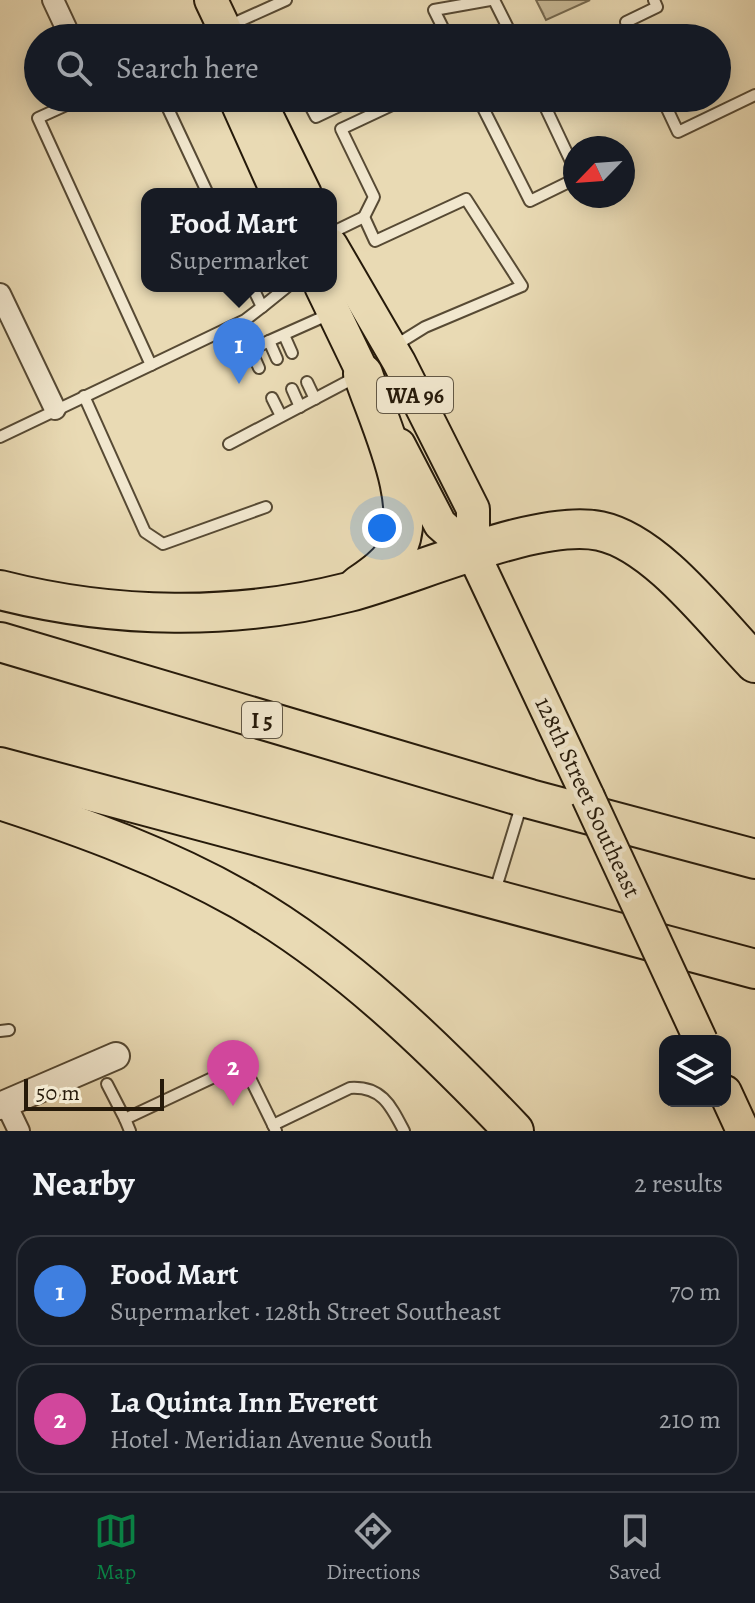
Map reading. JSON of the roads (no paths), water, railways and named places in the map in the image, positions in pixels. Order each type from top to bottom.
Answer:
[{"type":"highway","points":[[349,592],[388,563],[401,540],[405,522],[397,476],[363,374]]},
{"type":"highway","points":[[0,590],[69,605],[159,613],[261,608],[349,592],[563,527],[602,531],[638,546],[755,663]]},
{"type":"highway","name":"I 5","points":[[0,642],[524,797],[755,859]]},
{"type":"highway","points":[[0,767],[755,969]]},
{"type":"highway","points":[[0,800],[70,822],[171,864],[280,924],[358,983],[439,1052],[514,1131]]},
{"type":"main road","points":[[192,0],[216,24]]},
{"type":"main road","points":[[260,112],[277,188]]},
{"type":"main road","points":[[260,112],[265,140],[288,188]]},
{"type":"main road","points":[[263,112],[302,188]]},
{"type":"main road","name":"128th Street Southeast","points":[[337,255],[391,348],[473,509],[473,553]]},
{"type":"main road","name":"128th Street Southeast","points":[[327,299],[440,524],[473,553],[698,1035]]},
{"type":"main road","points":[[731,1105],[743,1131]]},
{"type":"street","points":[[53,0],[64,24]]},
{"type":"street","points":[[0,294],[55,409]]},
{"type":"street","points":[[19,1131],[3,1105],[116,1056]]},
{"type":"lane","points":[[223,24],[286,0]]},
{"type":"lane","points":[[441,24],[434,10],[492,0],[505,24]]},
{"type":"lane","points":[[627,24],[657,7],[654,0]]},
{"type":"lane","points":[[731,107],[755,95]]},
{"type":"lane","points":[[51,112],[38,118],[151,365]]},
{"type":"lane","points":[[170,112],[205,188]]},
{"type":"lane","points":[[337,230],[364,217],[374,197],[341,129],[377,112]]},
{"type":"lane","points":[[485,112],[530,201],[563,185]]},
{"type":"lane","points":[[548,112],[563,145]]},
{"type":"lane","points":[[669,112],[678,132],[720,112]]},
{"type":"lane","points":[[364,217],[375,241],[466,199],[522,286],[425,327],[391,348]]},
{"type":"lane","points":[[255,292],[262,307]]},
{"type":"lane","points":[[0,437],[245,320],[281,292]]},
{"type":"lane","points":[[259,368],[251,350],[284,335],[327,299]]},
{"type":"lane","points":[[284,335],[292,353]]},
{"type":"lane","points":[[269,341],[277,359]]},
{"type":"lane","points":[[229,444],[363,374]]},
{"type":"lane","points":[[307,382],[315,399]]},
{"type":"lane","points":[[292,389],[300,407]]},
{"type":"lane","points":[[84,396],[145,532],[163,544],[266,507]]},
{"type":"lane","points":[[272,398],[281,416]]},
{"type":"lane","points":[[494,897],[524,797]]},
{"type":"lane","points":[[125,1119],[229,1070],[249,1076],[274,1128],[350,1088],[362,1087],[378,1091],[391,1105],[404,1131]]},
{"type":"lane","points":[[107,1084],[130,1131]]},
{"type":"place","name":"Food Mart","points":[[239,384]]},
{"type":"place","name":"La Quinta Inn Everett","points":[[233,1106]]}]
